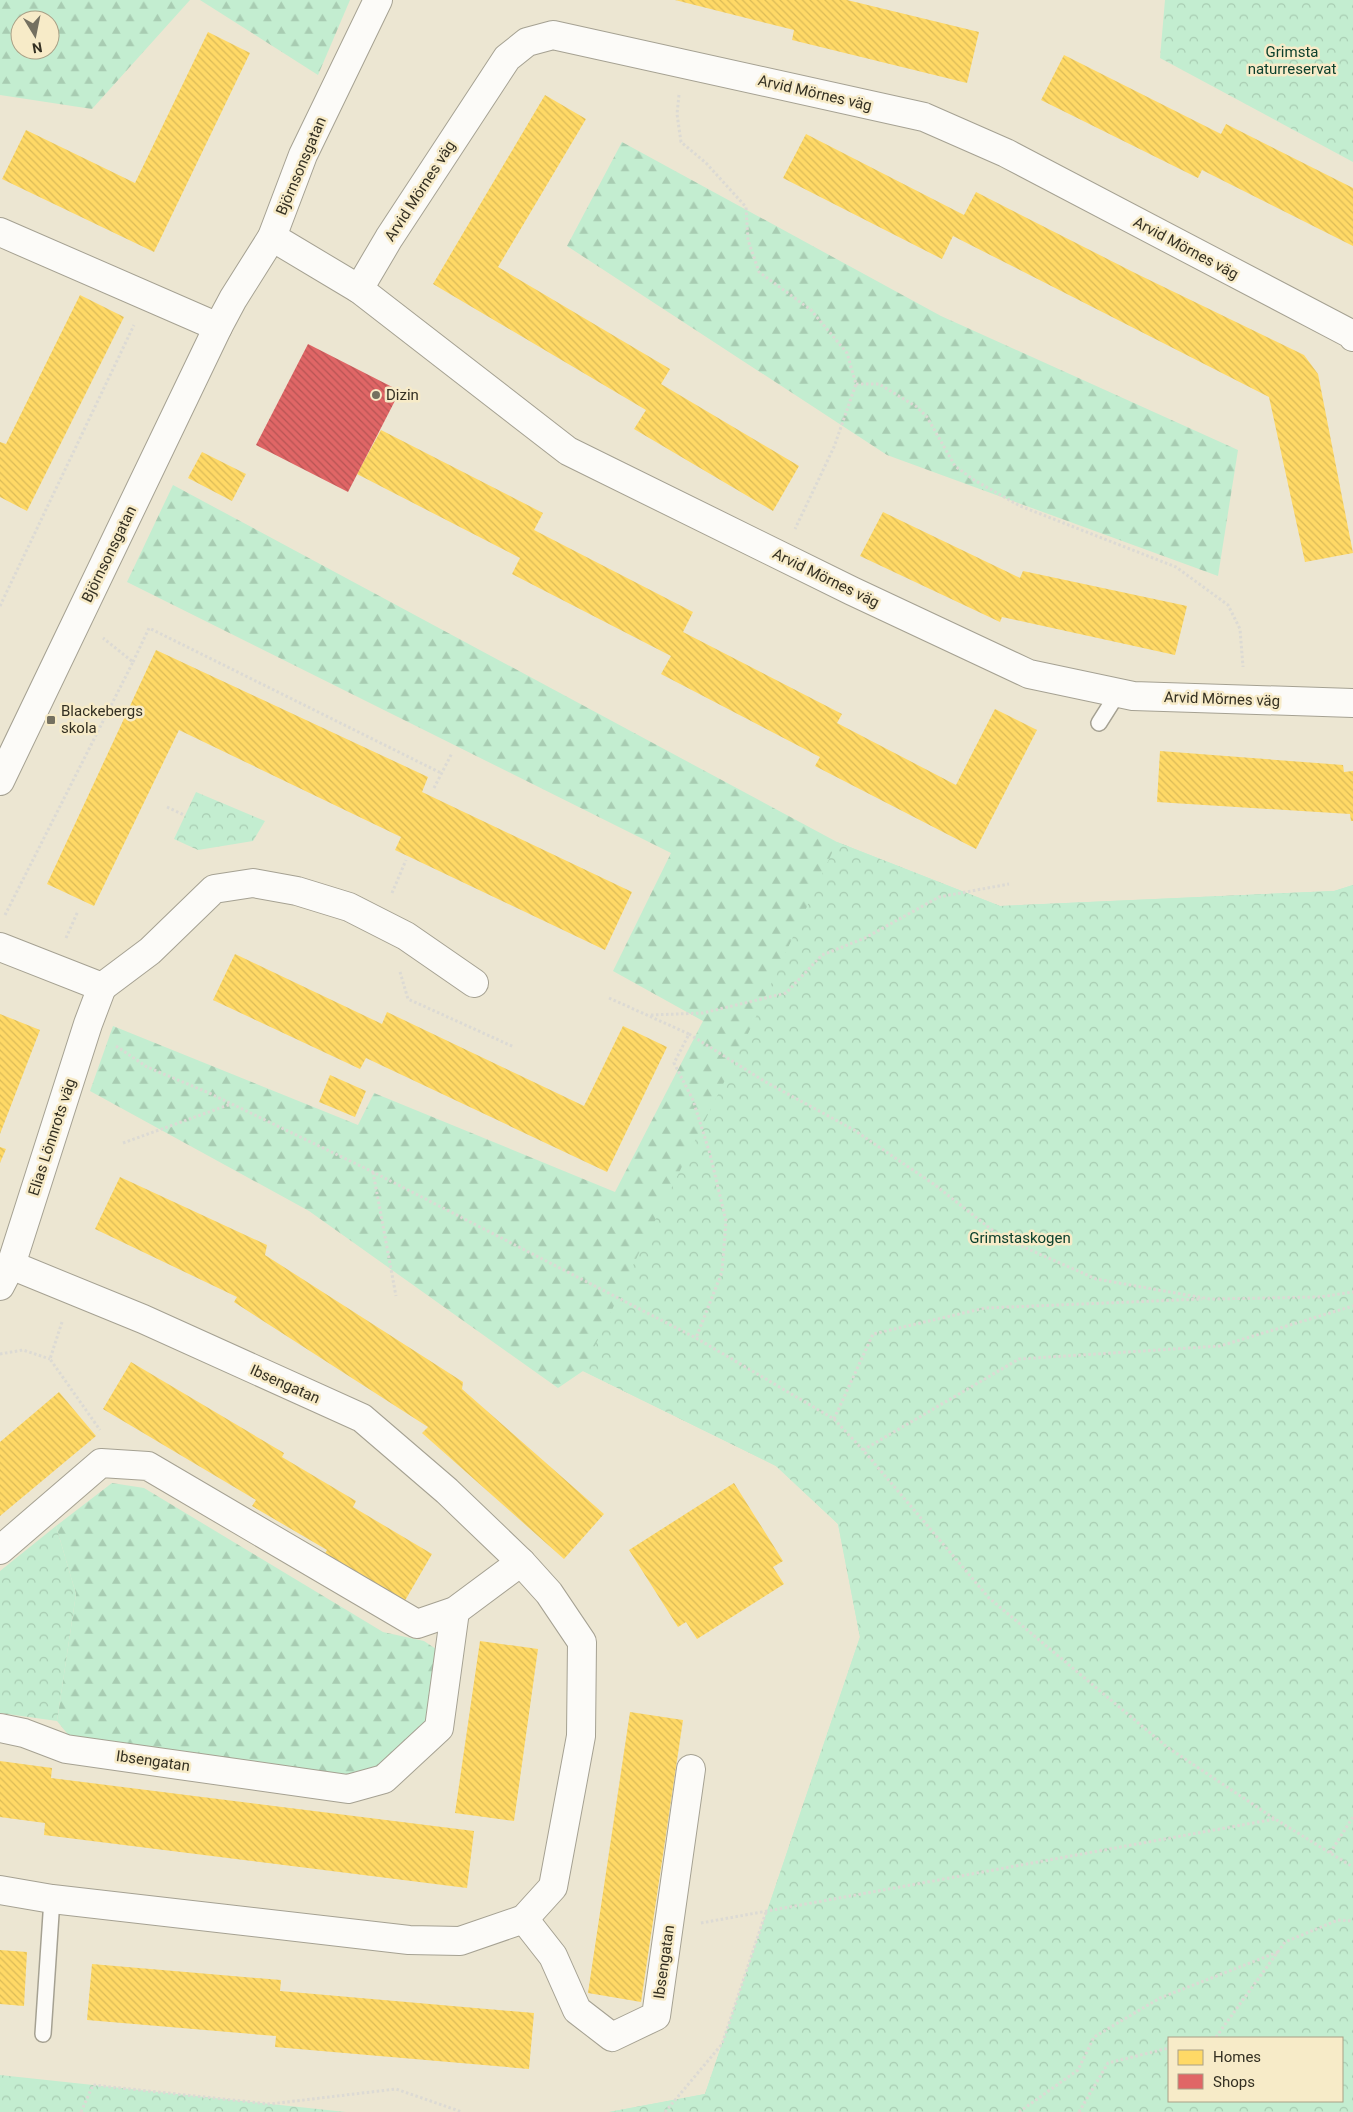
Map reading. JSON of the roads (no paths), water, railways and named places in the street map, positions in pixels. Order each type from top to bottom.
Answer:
[{"type":"street","name":"Björnsonsgatan","points":[[0,781],[218,327],[233,298],[272,236],[303,155],[378,0]]},
{"type":"street","name":"Arvid Mörnes väg","points":[[360,289],[389,238],[507,58],[527,42],[553,35],[924,117],[1006,153],[1353,337]]},
{"type":"street","points":[[0,232],[218,327]]},
{"type":"street","name":"Arvid Mörnes väg","points":[[272,236],[360,289],[568,451],[834,582],[1029,674],[1132,696],[1353,703]]},
{"type":"street","points":[[0,947],[102,987],[150,951],[214,889],[253,883],[297,891],[349,908],[406,936],[474,984]]},
{"type":"street","name":"Elias Lönnrots väg","points":[[6,1275],[88,1024],[102,987]]},
{"type":"street","name":"Ibsengatan","points":[[0,1890],[52,1899],[409,1940],[460,1941],[524,1919],[554,1887],[581,1736],[582,1642],[549,1593],[521,1562],[448,1491],[362,1418],[143,1319],[72,1290],[6,1275]]},
{"type":"street","points":[[0,1550],[101,1463],[148,1466],[416,1624],[455,1611],[521,1562]]},
{"type":"street","name":"Ibsengatan","points":[[0,1728],[24,1733],[66,1749],[348,1789],[384,1779],[439,1728],[455,1611]]},
{"type":"street","name":"Ibsengatan","points":[[524,1919],[553,1956],[577,2010],[612,2038],[656,2016],[691,1769]]},
{"type":"lane","points":[[1099,723],[1118,693]]},
{"type":"lane","points":[[43,2034],[52,1899]]},
{"type":"place","name":"Dizin","points":[[376,395]]},
{"type":"place","name":"Blackebergs skola","points":[[51,720]]},
{"type":"park label","name":"Grimsta naturreservat","points":[[1292,60]]},
{"type":"park label","name":"Grimstaskogen","points":[[1020,1238]]}]
